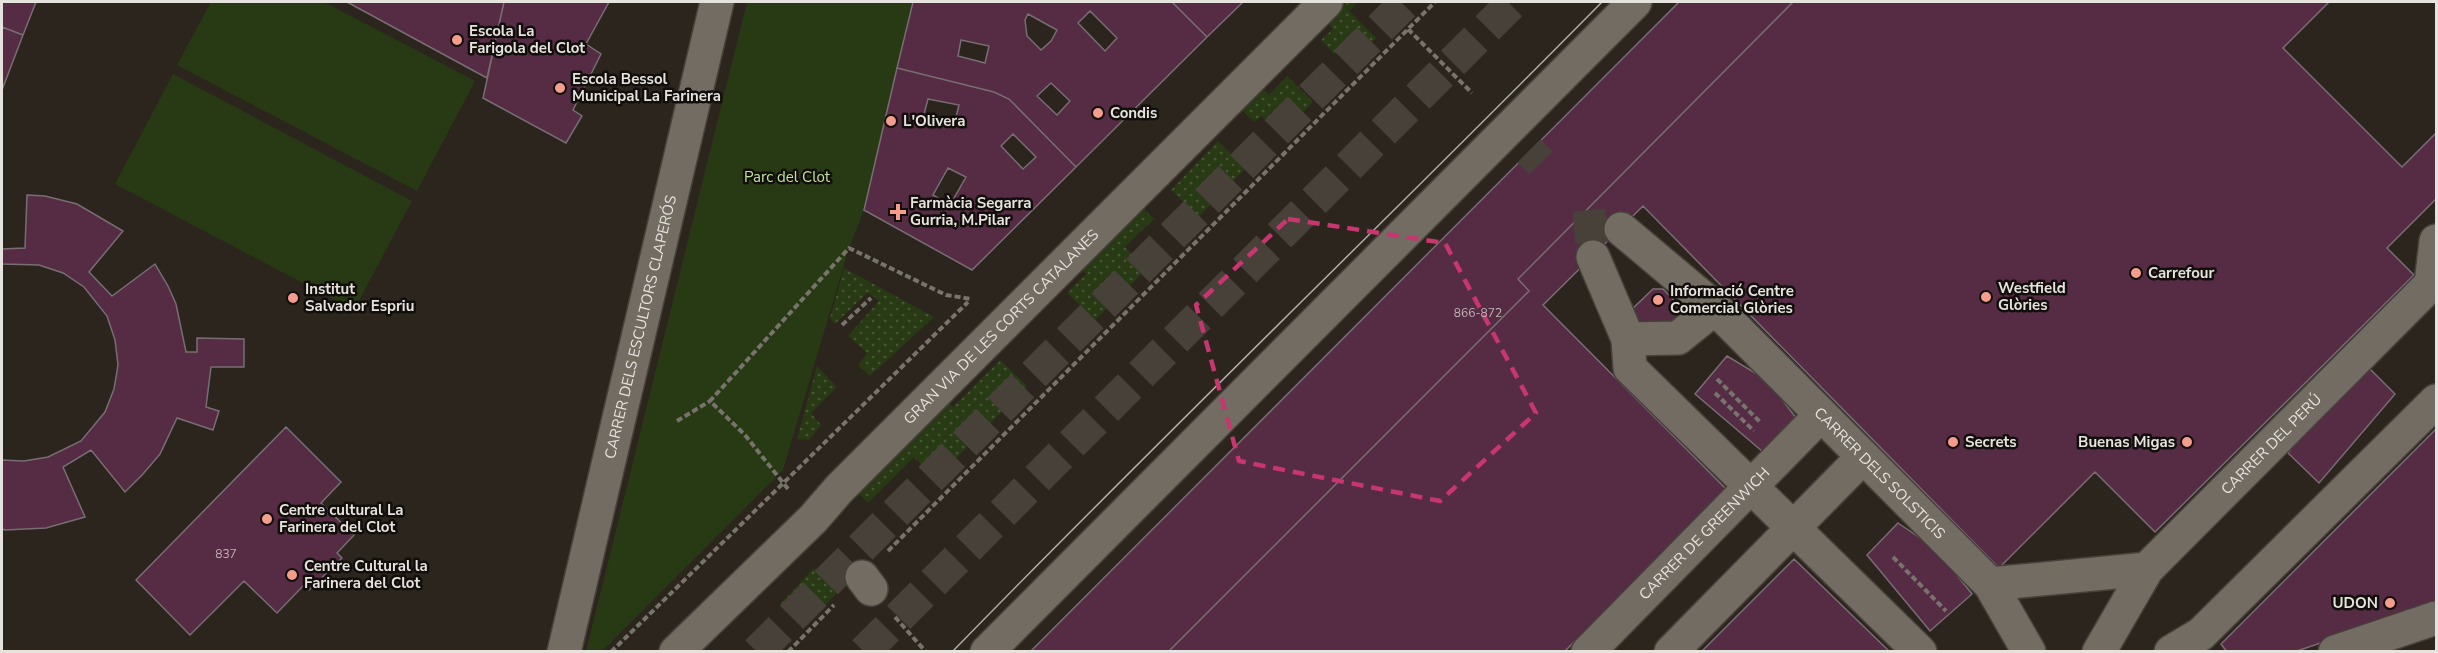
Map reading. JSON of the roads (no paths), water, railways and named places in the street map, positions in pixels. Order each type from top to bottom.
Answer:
[{"type":"street","name":"CARRER DELS ESCULTORS CLAPERÓS","points":[[564,651],[717,2]]},
{"type":"street","name":"GRAN VIA DE LES CORTS CATALANES","points":[[676,651],[813,519],[839,489],[1326,2]]},
{"type":"street","points":[[987,651],[1635,2]]},
{"type":"street","name":"CARRER DELS SOLSTICIS","points":[[1621,229],[1715,308],[1820,416],[1990,584],[2029,651]]},
{"type":"street","name":"CARRER DEL PERÚ","points":[[2099,651],[2146,569],[2434,287],[2436,241]]},
{"type":"street","points":[[1593,257],[1628,339],[1630,368],[1920,651]]},
{"type":"street","points":[[1628,339],[1678,338],[1715,308]]},
{"type":"street","points":[[2171,651],[2204,643],[2436,401]]},
{"type":"street","name":"CARRER DE GREENWICH","points":[[1588,651],[1752,488],[1820,416]]},
{"type":"street","points":[[1671,651],[1863,457]]},
{"type":"street","points":[[1990,584],[2146,569]]},
{"type":"street","points":[[2335,651],[2436,618]]},
{"type":"tunnel","points":[[757,652],[1406,2]]},
{"type":"tunnel","points":[[864,652],[1513,2]]},
{"type":"tunnel","points":[[1529,151],[1541,163]]},
{"type":"tunnel","points":[[1589,210],[1593,257]]},
{"type":"tram line","points":[[952,652],[1602,2]]},
{"type":"place","name":"Escola La Farigola del Clot","points":[[457,40]]},
{"type":"place","name":"Escola Bessol Municipal La Farinera","points":[[560,88]]},
{"type":"place","name":"Condis","points":[[1098,113]]},
{"type":"place","name":"L'Olivera","points":[[891,121]]},
{"type":"place","name":"Farmàcia Segarra Gurria, M.Pilar","points":[[898,212]]},
{"type":"place","name":"Carrefour","points":[[2136,273]]},
{"type":"place","name":"Westfield Glòries","points":[[1986,297]]},
{"type":"place","name":"Institut Salvador Espriu","points":[[293,298]]},
{"type":"place","name":"Informació Centre Comercial Glòries","points":[[1658,300]]},
{"type":"place","name":"Secrets","points":[[1953,442]]},
{"type":"place","name":"Buenas Migas","points":[[2187,442]]},
{"type":"place","name":"Centre cultural La Farinera del Clot","points":[[267,519]]},
{"type":"place","name":"Centre Cultural la Farinera del Clot","points":[[292,575]]},
{"type":"place","name":"UDON","points":[[2390,603]]},
{"type":"park label","name":"Parc del Clot","points":[[787,177]]}]
